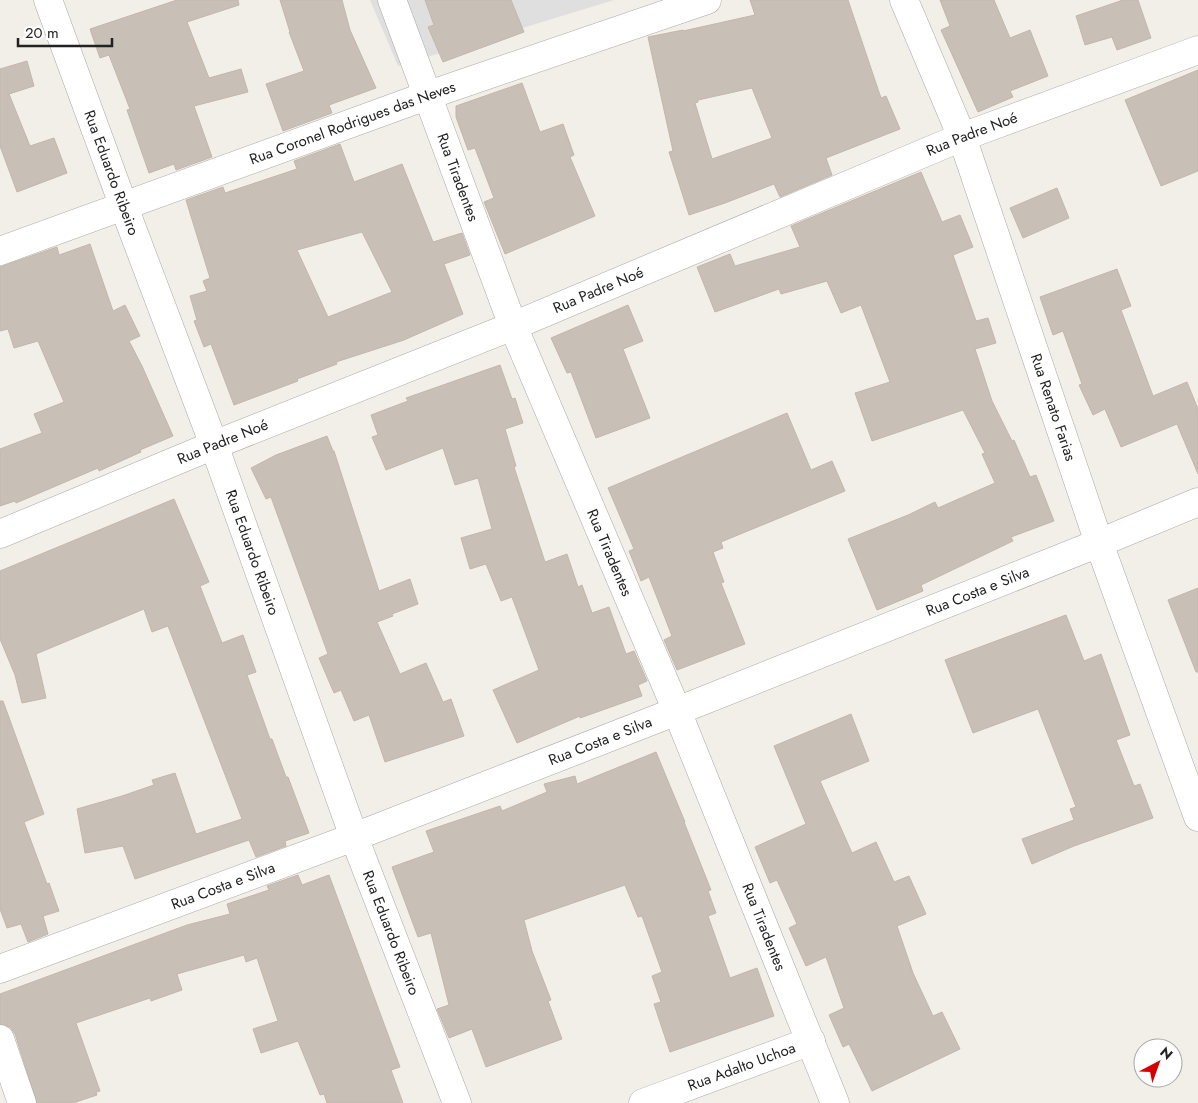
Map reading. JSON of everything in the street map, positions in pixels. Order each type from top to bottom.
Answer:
[{"type":"street","name":"Rua Eduardo Ribeiro","points":[[48,0],[214,445],[354,837],[457,1103]]},
{"type":"street","name":"Rua Tiradentes","points":[[392,0],[426,96],[513,326],[677,711],[835,1103]]},
{"type":"street","name":"Rua Coronel Rodrigues das Neves","points":[[0,252],[426,96],[707,0]]},
{"type":"street","name":"Rua Renato Farias","points":[[904,0],[962,137],[1099,543],[1198,816]]},
{"type":"street","name":"Rua Padre Noé","points":[[0,534],[214,445],[513,326],[962,137],[1198,50]]},
{"type":"street","name":"Rua Costa e Silva","points":[[0,969],[354,837],[677,711],[1198,502]]},
{"type":"street","points":[[0,1040],[22,1103]]},
{"type":"street","name":"Rua Adalto Uchoa","points":[[643,1103],[811,1041]]},
{"type":"shaded area","points":[[370,0],[614,0],[398,66]]},
{"type":"building","points":[[177,0],[238,0],[239,5],[187,22],[209,78],[241,69],[248,92],[194,106],[212,157],[176,170],[174,164],[149,173],[127,110],[130,109],[109,55],[100,58],[90,29]]},
{"type":"building","points":[[280,0],[342,0],[350,30],[376,88],[329,105],[332,113],[283,131],[266,84],[304,71],[289,32]]},
{"type":"building","points":[[425,0],[511,0],[524,32],[443,62],[428,27],[434,25]]},
{"type":"building","points":[[750,0],[848,0],[881,98],[886,96],[900,129],[826,158],[832,175],[780,197],[774,184],[689,215],[669,152],[673,151],[648,37],[755,15]],"holes":[[[752,88],[772,138],[712,159],[695,103],[698,100]]]},
{"type":"building","points":[[940,0],[994,0],[1010,38],[1030,30],[1048,76],[1010,91],[1013,97],[978,112],[941,30],[950,26]]},
{"type":"building","points":[[1123,0],[1138,0],[1151,38],[1117,50],[1112,37],[1085,45],[1076,16]]},
{"type":"building","points":[[27,61],[34,86],[9,94],[30,146],[54,138],[67,173],[17,192],[0,146],[0,69]]},
{"type":"building","points":[[1198,70],[1198,171],[1161,186],[1125,100]]},
{"type":"building","points":[[522,83],[540,132],[563,124],[574,155],[570,157],[595,216],[505,254],[484,202],[494,198],[475,148],[468,150],[456,117],[456,106]]},
{"type":"building","points":[[340,144],[354,182],[402,164],[433,242],[462,233],[470,255],[444,264],[463,314],[404,340],[336,362],[337,364],[297,379],[298,381],[234,405],[211,344],[204,347],[194,321],[197,320],[190,296],[207,291],[203,281],[210,278],[186,200],[223,187],[225,193],[297,169],[294,161]],"holes":[[[362,232],[392,292],[328,317],[297,250]]]},
{"type":"building","points":[[921,172],[942,222],[960,215],[973,247],[953,255],[976,321],[988,318],[996,343],[975,349],[992,401],[1012,441],[1014,440],[1030,477],[1036,475],[1054,521],[1011,537],[1013,541],[921,585],[923,591],[877,610],[848,539],[935,502],[938,508],[995,483],[982,454],[985,453],[963,410],[872,441],[855,393],[890,382],[861,305],[841,313],[827,281],[781,294],[779,289],[715,312],[697,267],[730,254],[735,266],[800,247],[791,226]]},
{"type":"building","points":[[1057,188],[1069,218],[1023,238],[1010,208]]},
{"type":"building","points":[[90,244],[113,311],[125,305],[140,336],[129,341],[173,436],[99,471],[98,468],[16,503],[15,501],[0,506],[0,449],[42,433],[34,414],[64,402],[38,341],[14,348],[8,329],[0,331],[0,267],[57,247],[59,255]]},
{"type":"building","points":[[1117,269],[1131,306],[1121,310],[1153,396],[1187,382],[1198,409],[1198,474],[1177,424],[1121,447],[1105,409],[1093,415],[1079,385],[1082,384],[1063,331],[1053,335],[1040,297]]},
{"type":"building","points":[[628,305],[643,341],[623,349],[650,418],[596,438],[571,372],[567,373],[551,338]]},
{"type":"building","points":[[500,365],[512,399],[515,398],[523,423],[505,429],[516,466],[514,467],[545,562],[567,554],[578,587],[582,585],[592,613],[609,607],[626,654],[634,651],[647,681],[638,685],[642,696],[580,718],[580,716],[517,743],[493,690],[539,670],[512,597],[501,601],[486,564],[470,569],[461,538],[492,529],[478,478],[455,485],[443,448],[386,470],[372,437],[378,435],[371,415],[408,401],[406,398]]},
{"type":"building","points":[[787,413],[811,470],[832,461],[845,491],[721,542],[723,548],[713,552],[724,582],[721,583],[745,644],[677,670],[664,640],[672,636],[649,577],[641,581],[629,551],[634,549],[608,488]]},
{"type":"building","points":[[327,436],[334,451],[379,591],[410,579],[418,604],[377,622],[400,674],[426,663],[443,702],[451,699],[464,736],[385,762],[369,715],[354,721],[341,690],[334,693],[319,658],[328,654],[271,497],[266,499],[251,468],[276,455]]},
{"type":"building","points":[[174,499],[209,582],[200,586],[222,643],[243,635],[256,672],[247,675],[270,739],[272,739],[286,777],[288,777],[309,833],[285,841],[286,846],[256,857],[249,840],[135,879],[123,846],[85,853],[77,809],[154,785],[152,780],[175,773],[196,834],[242,819],[168,626],[152,632],[144,609],[36,654],[46,698],[22,703],[15,675],[0,639],[0,571]]},
{"type":"building","points":[[1198,588],[1198,672],[1196,672],[1168,600]]},
{"type":"building","points":[[1066,615],[1084,661],[1101,654],[1130,735],[1116,740],[1134,786],[1140,784],[1153,818],[1074,846],[1032,864],[1022,839],[1074,820],[1070,809],[1076,807],[1038,709],[973,733],[945,660]]},
{"type":"building","points":[[0,701],[3,701],[44,814],[24,822],[59,911],[43,916],[48,934],[28,942],[21,924],[7,928],[0,909]]},
{"type":"building","points":[[851,714],[869,761],[820,781],[852,853],[876,842],[894,882],[909,876],[926,914],[897,926],[913,973],[933,1016],[942,1012],[960,1049],[872,1091],[849,1044],[843,1047],[829,1015],[844,1008],[826,957],[806,966],[789,928],[797,924],[777,880],[770,883],[755,847],[806,824],[774,746]]},
{"type":"building","points":[[656,752],[711,890],[708,891],[716,913],[708,916],[730,978],[757,968],[774,1016],[670,1052],[654,1004],[661,1002],[652,976],[662,972],[642,916],[638,917],[625,885],[524,920],[532,951],[551,1000],[548,1001],[562,1039],[486,1067],[472,1029],[449,1038],[437,1009],[449,1005],[431,933],[418,937],[392,867],[434,852],[426,831],[500,806],[502,811],[547,792],[544,784],[575,776],[577,784]]},
{"type":"building","points":[[298,875],[302,885],[329,875],[400,1067],[391,1070],[403,1103],[327,1103],[324,1094],[320,1095],[298,1041],[261,1053],[253,1029],[278,1021],[257,958],[246,962],[244,955],[177,974],[182,990],[151,1001],[150,998],[76,1023],[100,1091],[96,1092],[97,1095],[73,1103],[37,1103],[15,1034],[10,1027],[0,1024],[0,994],[187,925],[230,914],[227,904],[269,890],[267,886]]}]
